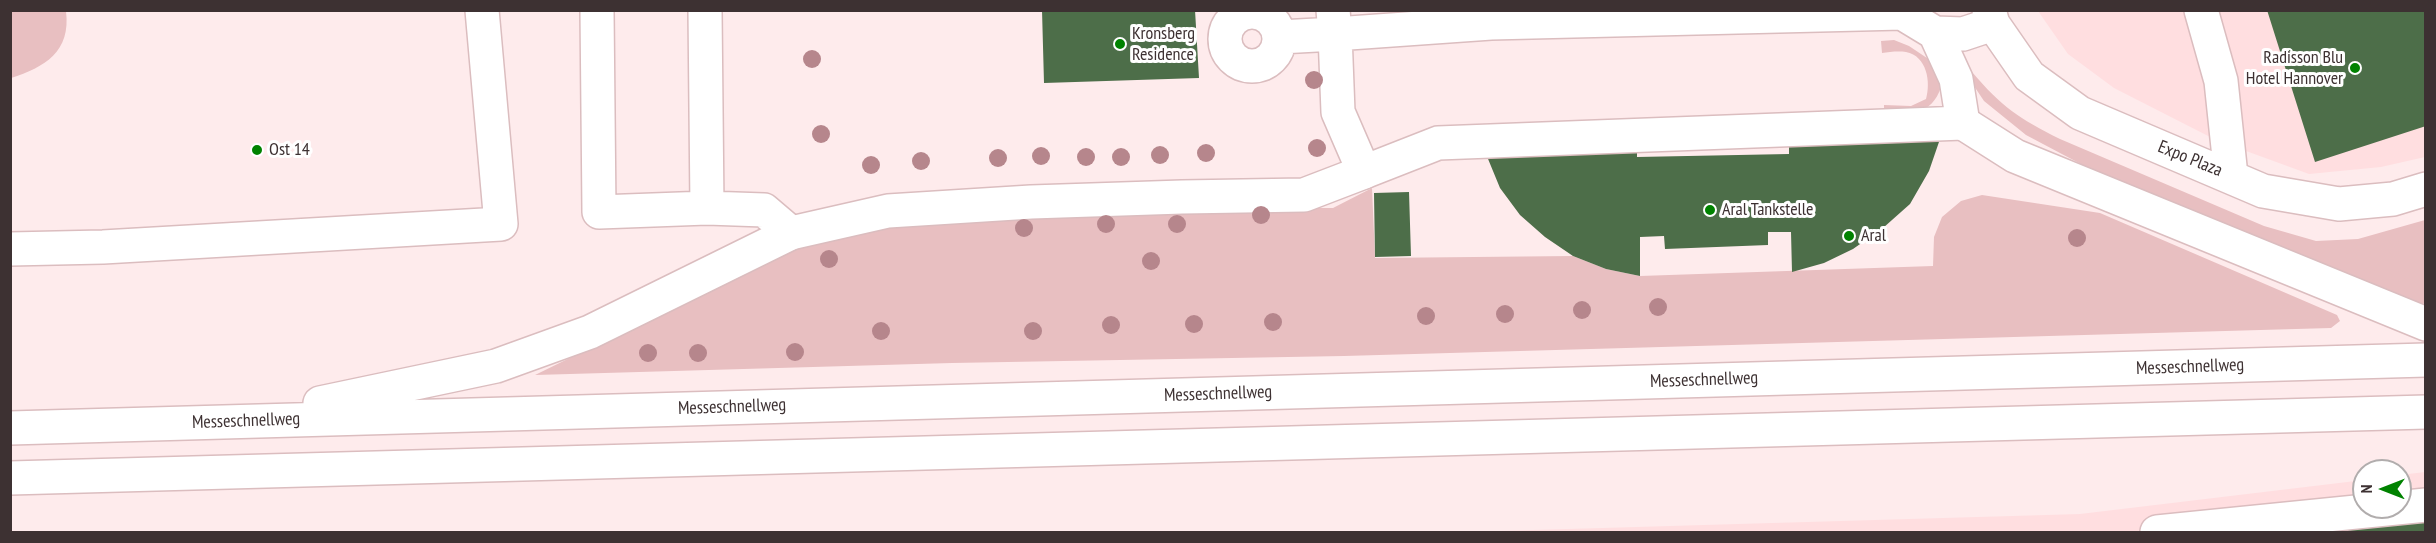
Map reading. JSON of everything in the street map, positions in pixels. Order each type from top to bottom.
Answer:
[{"type":"main road","points":[[10,249],[103,247],[501,224],[482,10]]},
{"type":"main road","points":[[597,10],[599,212],[707,208],[764,210],[791,233]]},
{"type":"main road","points":[[705,10],[707,208]]},
{"type":"main road","points":[[2201,10],[2221,81],[2231,176]]},
{"type":"main road","points":[[1280,37],[1334,22],[1494,17],[1902,13],[1935,33],[1963,34],[1991,17]]},
{"type":"main road","name":"Expo Plaza","points":[[1991,17],[2029,76],[2080,113],[2263,190],[2339,204],[2393,199],[2426,189]]},
{"type":"main road","points":[[1334,22],[1338,112],[1364,172]]},
{"type":"main road","points":[[1935,33],[1956,79],[1963,123]]},
{"type":"main road","points":[[227,422],[414,385],[496,366],[590,332],[791,233],[888,211],[1043,202],[1304,195],[1438,143],[1963,123],[2015,156],[2426,324]]},
{"type":"main road","name":"Messeschnellweg","points":[[10,428],[2426,360]]},
{"type":"main road","points":[[10,478],[2426,412]]},
{"type":"main road","points":[[2157,532],[2426,505]]},
{"type":"shaded area","points":[[11,10],[66,11],[66,25],[60,47],[53,56],[35,69],[11,78]]},
{"type":"shaded area","points":[[2038,11],[2425,11],[2425,157],[2381,167],[2309,174],[2216,140],[2114,88],[2068,54]]},
{"type":"shaded area","points":[[1894,40],[1909,46],[1927,58],[1936,68],[1941,87],[1937,97],[1926,108],[1911,112],[1884,113],[1884,105],[1911,106],[1926,99],[1928,85],[1923,64],[1913,54],[1882,53],[1881,41]]},
{"type":"shaded area","points":[[1972,72],[2002,103],[2045,132],[2264,226],[2316,241],[2358,239],[2425,220],[2425,304],[2398,297],[2111,180],[2026,135],[1984,101],[1968,77]]},
{"type":"shaded area","points":[[1372,188],[1375,258],[1573,256],[1606,269],[1640,276],[1933,266],[1934,237],[1942,217],[1961,201],[1982,195],[2100,213],[2337,315],[2340,321],[2331,328],[1344,356],[952,363],[535,375],[786,252],[885,224],[1214,208],[1333,208]]},
{"type":"shaded area","points":[[2425,472],[2425,532],[1465,532],[2080,514],[2352,481],[2352,519],[2412,519],[2412,474]]},
{"type":"building","name":"Kronsberg Residence","points":[[1042,10],[1195,10],[1199,78],[1044,83]]},
{"type":"building","name":"Radisson Blu Hotel Hannover","points":[[2267,10],[2426,10],[2426,126],[2315,162]]},
{"type":"building","name":"Aral Tankstelle","points":[[1940,139],[1929,171],[1910,204],[1883,228],[1853,249],[1824,263],[1792,272],[1791,232],[1768,232],[1768,245],[1665,249],[1664,236],[1640,237],[1640,276],[1606,269],[1573,256],[1545,237],[1520,215],[1500,188],[1486,154],[1637,150],[1637,157],[1789,154],[1789,144]]},
{"type":"building","points":[[1409,192],[1411,256],[1375,257],[1374,193]]},
{"type":"building","points":[[2426,520],[2426,532],[2333,532],[2333,531]]},
{"type":"place","name":"Kronsberg Residence","points":[[1120,44]]},
{"type":"place","name":"Radisson Blu Hotel Hannover","points":[[2355,68]]},
{"type":"place","name":"Ost 14","points":[[257,150]]},
{"type":"place","name":"Aral Tankstelle","points":[[1710,210]]},
{"type":"place","name":"Aral","points":[[1849,236]]}]
